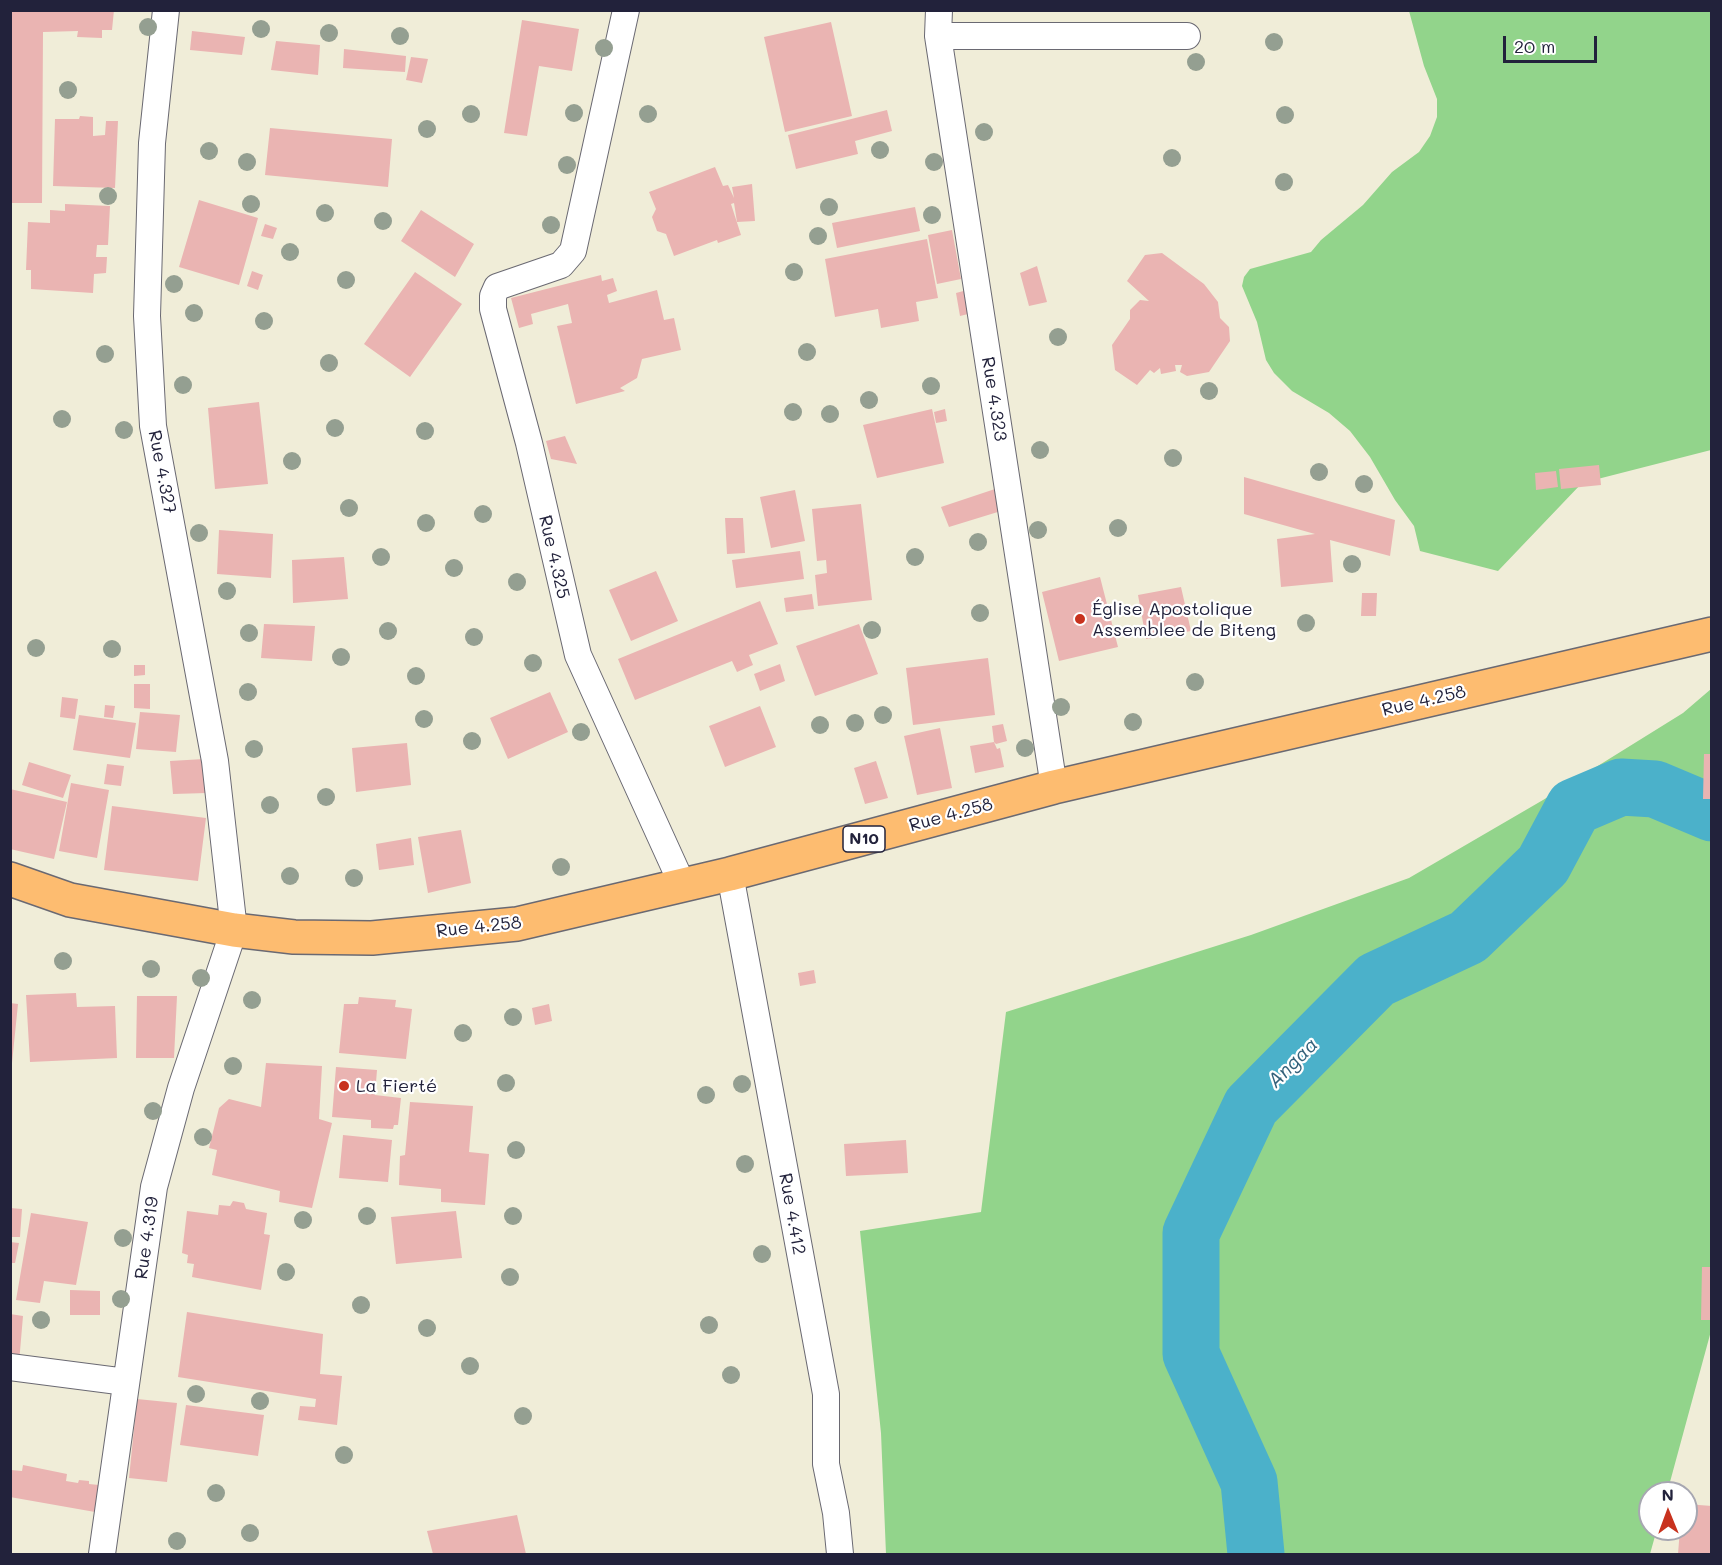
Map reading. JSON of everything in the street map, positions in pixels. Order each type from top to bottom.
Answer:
[{"type":"highway","name":"Rue 4.258","points":[[10,879],[70,900],[234,930],[294,937],[372,938],[518,924],[730,874],[1054,787],[1712,634]]},
{"type":"street","name":"Rue 4.327","points":[[166,10],[152,143],[147,316],[153,426],[215,761],[234,930]]},
{"type":"street","name":"Rue 4.325","points":[[626,10],[580,223],[569,259],[561,265],[497,286],[493,296],[493,309],[529,443],[578,655],[683,886]]},
{"type":"street","name":"Rue 4.323","points":[[939,10],[938,36],[1054,787]]},
{"type":"street","points":[[938,36],[1187,36]]},
{"type":"street","name":"Rue 4.412","points":[[730,874],[826,1394],[826,1464],[836,1513],[840,1554]]},
{"type":"street","name":"Rue 4.319","points":[[102,1554],[154,1188],[163,1148],[234,930]]},
{"type":"street","points":[[10,1367],[126,1382]]},
{"type":"green space","points":[[1409,11],[1711,11],[1711,450],[1582,483],[1498,571],[1420,551],[1414,526],[1395,500],[1370,457],[1350,431],[1329,413],[1292,391],[1274,373],[1266,360],[1257,322],[1242,286],[1244,277],[1250,269],[1311,252],[1321,240],[1363,205],[1392,172],[1419,152],[1430,136],[1437,117],[1437,99],[1424,66]]},
{"type":"green space","points":[[1711,689],[1711,1331],[1670,1481],[1638,1481],[1638,1541],[1654,1541],[1650,1554],[886,1554],[881,1433],[860,1231],[981,1212],[1006,1012],[1251,935],[1409,878],[1543,800],[1683,713]]},
{"type":"building","points":[[10,10],[114,10],[112,30],[102,30],[102,38],[77,37],[78,31],[43,32],[42,203],[10,203]]},
{"type":"building","points":[[522,20],[579,29],[572,71],[539,66],[527,136],[504,133]]},
{"type":"building","points":[[831,22],[852,116],[785,132],[764,37]]},
{"type":"building","points":[[192,31],[245,37],[242,55],[190,50]]},
{"type":"building","points":[[276,41],[320,45],[318,75],[271,70]]},
{"type":"building","points":[[344,49],[406,56],[405,72],[343,68]]},
{"type":"building","points":[[411,57],[428,59],[422,83],[406,80]]},
{"type":"building","points":[[887,110],[892,131],[855,141],[858,154],[796,169],[788,135]]},
{"type":"building","points":[[80,116],[93,117],[93,136],[105,135],[106,121],[118,121],[115,188],[53,186],[55,119],[79,119]]},
{"type":"building","points":[[270,128],[392,139],[388,187],[265,175]]},
{"type":"building","points":[[715,167],[723,186],[728,185],[734,198],[732,187],[752,184],[755,221],[737,222],[734,203],[731,204],[741,235],[718,243],[717,240],[674,256],[666,234],[657,231],[652,217],[656,209],[649,192]]},
{"type":"building","points":[[199,200],[258,218],[239,285],[179,267]]},
{"type":"building","points":[[65,204],[110,206],[108,245],[97,245],[96,257],[107,257],[106,273],[94,274],[93,293],[31,289],[31,270],[26,270],[28,222],[50,223],[50,210],[65,211]]},
{"type":"building","points":[[915,207],[920,231],[837,248],[832,223]]},
{"type":"building","points":[[421,210],[474,244],[455,277],[401,241]]},
{"type":"building","points":[[265,224],[277,228],[273,239],[261,236]]},
{"type":"building","points":[[952,230],[961,279],[937,284],[928,235]]},
{"type":"building","points":[[927,239],[938,298],[916,302],[919,321],[881,328],[878,309],[835,317],[825,259]]},
{"type":"building","points":[[1162,253],[1204,284],[1218,302],[1220,318],[1229,327],[1230,341],[1209,372],[1187,376],[1180,372],[1182,365],[1175,365],[1176,371],[1161,374],[1160,368],[1154,373],[1150,370],[1137,385],[1115,370],[1112,345],[1130,319],[1130,310],[1140,300],[1149,301],[1127,281],[1145,255]]},
{"type":"building","points":[[1037,266],[1047,302],[1029,306],[1020,273]]},
{"type":"building","points":[[252,271],[263,275],[258,290],[247,286]]},
{"type":"building","points":[[415,272],[462,304],[410,377],[364,344]]},
{"type":"building","points":[[601,275],[602,281],[613,278],[617,291],[607,295],[609,303],[657,290],[664,320],[674,318],[681,350],[642,359],[637,378],[620,388],[625,391],[576,404],[557,326],[572,323],[568,304],[531,314],[533,324],[519,328],[511,298]]},
{"type":"building","points":[[971,289],[976,312],[960,316],[956,293]]},
{"type":"building","points":[[259,402],[268,484],[215,489],[208,408]]},
{"type":"building","points":[[932,409],[944,463],[877,478],[863,425]]},
{"type":"building","points":[[945,409],[947,421],[936,423],[934,412]]},
{"type":"building","points":[[565,436],[577,464],[551,459],[546,441]]},
{"type":"building","points":[[1599,465],[1601,485],[1561,489],[1559,469]]},
{"type":"building","points":[[1556,471],[1558,487],[1536,490],[1535,473]]},
{"type":"building","points":[[1244,477],[1395,520],[1390,556],[1330,540],[1333,582],[1281,587],[1277,539],[1315,534],[1244,514]]},
{"type":"building","points":[[998,488],[1001,511],[949,527],[941,507]]},
{"type":"building","points":[[795,490],[805,541],[771,548],[760,497]]},
{"type":"building","points":[[861,504],[872,600],[818,606],[815,575],[827,573],[826,560],[817,561],[812,509]]},
{"type":"building","points":[[725,518],[743,518],[745,553],[727,554]]},
{"type":"building","points":[[219,530],[273,534],[271,578],[217,574]]},
{"type":"building","points":[[800,551],[804,579],[736,588],[732,560]]},
{"type":"building","points":[[344,557],[348,599],[293,603],[292,560]]},
{"type":"building","points":[[656,571],[678,621],[631,641],[609,590]]},
{"type":"building","name":"Église Apostolique Assemblee de Biteng","points":[[1100,577],[1118,647],[1059,661],[1042,592]]},
{"type":"building","points":[[1181,587],[1191,631],[1146,639],[1138,595]]},
{"type":"building","points":[[1362,593],[1377,593],[1376,616],[1361,616]]},
{"type":"building","points":[[812,594],[814,609],[786,612],[784,598]]},
{"type":"building","points":[[760,601],[778,644],[749,655],[753,665],[737,672],[732,661],[635,700],[618,659]]},
{"type":"building","points":[[264,624],[315,626],[312,661],[261,658]]},
{"type":"building","points":[[859,624],[878,674],[815,696],[796,646]]},
{"type":"building","points":[[988,658],[995,715],[913,725],[906,668]]},
{"type":"building","points":[[780,664],[785,681],[760,691],[754,674]]},
{"type":"building","points":[[134,665],[145,665],[145,675],[134,676]]},
{"type":"building","points":[[134,684],[150,684],[150,709],[134,708]]},
{"type":"building","points":[[550,692],[568,732],[508,759],[490,718]]},
{"type":"building","points":[[62,697],[78,699],[75,719],[60,717]]},
{"type":"building","points":[[105,705],[115,706],[113,718],[104,717]]},
{"type":"building","points":[[760,706],[776,747],[725,767],[709,726]]},
{"type":"building","points":[[140,712],[180,715],[176,752],[136,749]]},
{"type":"building","points":[[79,715],[136,723],[130,758],[73,750]]},
{"type":"building","points":[[1003,724],[1007,741],[996,744],[992,726]]},
{"type":"building","points":[[940,728],[952,788],[917,795],[904,736]]},
{"type":"building","points":[[994,742],[997,749],[1000,748],[1004,767],[975,773],[970,746]]},
{"type":"building","points":[[407,743],[411,785],[356,792],[352,748]]},
{"type":"building","points":[[1704,754],[1712,754],[1712,799],[1703,799]]},
{"type":"building","points":[[204,759],[207,793],[173,794],[170,761]]},
{"type":"building","points":[[876,761],[888,798],[865,804],[854,768]]},
{"type":"building","points":[[29,762],[71,775],[63,798],[22,785]]},
{"type":"building","points":[[107,764],[124,766],[121,786],[104,784]]},
{"type":"building","points":[[71,783],[109,790],[97,858],[59,851]]},
{"type":"building","points":[[10,789],[67,802],[54,859],[10,849]]},
{"type":"building","points":[[112,806],[206,818],[198,881],[104,870]]},
{"type":"building","points":[[461,830],[471,883],[428,893],[418,837]]},
{"type":"building","points":[[411,838],[414,865],[379,870],[376,844]]},
{"type":"building","points":[[814,970],[816,983],[800,986],[798,973]]},
{"type":"building","points":[[76,993],[77,1007],[115,1006],[117,1058],[30,1062],[26,995]]},
{"type":"building","points":[[137,996],[177,996],[174,1058],[136,1058]]},
{"type":"building","points":[[359,997],[396,1000],[395,1007],[412,1009],[406,1059],[339,1053],[344,1004],[358,1004]]},
{"type":"building","points":[[10,1003],[18,1004],[12,1063],[10,1062]]},
{"type":"building","points":[[549,1004],[552,1021],[535,1025],[532,1008]]},
{"type":"building","points":[[266,1063],[322,1066],[319,1119],[332,1123],[312,1208],[279,1202],[280,1191],[212,1175],[217,1150],[209,1148],[219,1108],[229,1099],[261,1107]]},
{"type":"building","points":[[336,1067],[377,1070],[375,1095],[401,1098],[398,1125],[394,1125],[393,1129],[371,1128],[371,1120],[332,1117]]},
{"type":"building","points":[[410,1102],[473,1106],[469,1152],[489,1154],[485,1205],[441,1202],[441,1189],[399,1185],[400,1156],[405,1155]]},
{"type":"building","points":[[343,1135],[392,1140],[388,1182],[339,1178]]},
{"type":"building","points":[[906,1140],[908,1173],[846,1176],[844,1144]]},
{"type":"building","points":[[233,1201],[244,1203],[246,1209],[267,1213],[264,1234],[270,1235],[261,1290],[192,1277],[194,1264],[187,1263],[188,1255],[182,1253],[187,1211],[218,1215],[219,1205],[230,1206]]},
{"type":"building","points":[[10,1208],[22,1209],[20,1237],[10,1237]]},
{"type":"building","points":[[456,1211],[462,1258],[396,1264],[391,1217]]},
{"type":"building","points":[[31,1213],[88,1222],[76,1285],[44,1281],[40,1303],[16,1300]]},
{"type":"building","points":[[10,1242],[19,1243],[15,1263],[10,1263]]},
{"type":"building","points":[[1702,1267],[1712,1267],[1712,1320],[1701,1320]]},
{"type":"building","points":[[70,1290],[100,1291],[100,1315],[70,1315]]},
{"type":"building","points":[[187,1312],[323,1334],[320,1374],[342,1376],[337,1425],[298,1420],[300,1406],[315,1407],[316,1399],[178,1377]]},
{"type":"building","points":[[10,1314],[23,1316],[19,1363],[10,1362]]},
{"type":"building","points":[[137,1399],[177,1403],[167,1482],[129,1478]]},
{"type":"building","points":[[186,1405],[264,1415],[258,1456],[180,1445]]},
{"type":"building","points":[[23,1465],[67,1474],[66,1481],[78,1483],[79,1480],[89,1481],[89,1484],[99,1485],[95,1512],[10,1497],[11,1470],[22,1471]]},
{"type":"building","points":[[1698,1505],[1712,1506],[1712,1554],[1678,1554],[1679,1541],[1698,1541]]},
{"type":"building","points":[[517,1515],[526,1554],[433,1554],[427,1531]]},
{"type":"waterway","name":"Angaa","points":[[1256,1554],[1249,1482],[1191,1354],[1191,1233],[1251,1106],[1376,980],[1468,937],[1543,865],[1574,807],[1621,787],[1655,789],[1712,813]]},
{"type":"place","name":"Église Apostolique Assemblee de Biteng","points":[[1080,619]]},
{"type":"place","name":"La Fierté","points":[[344,1086]]}]
